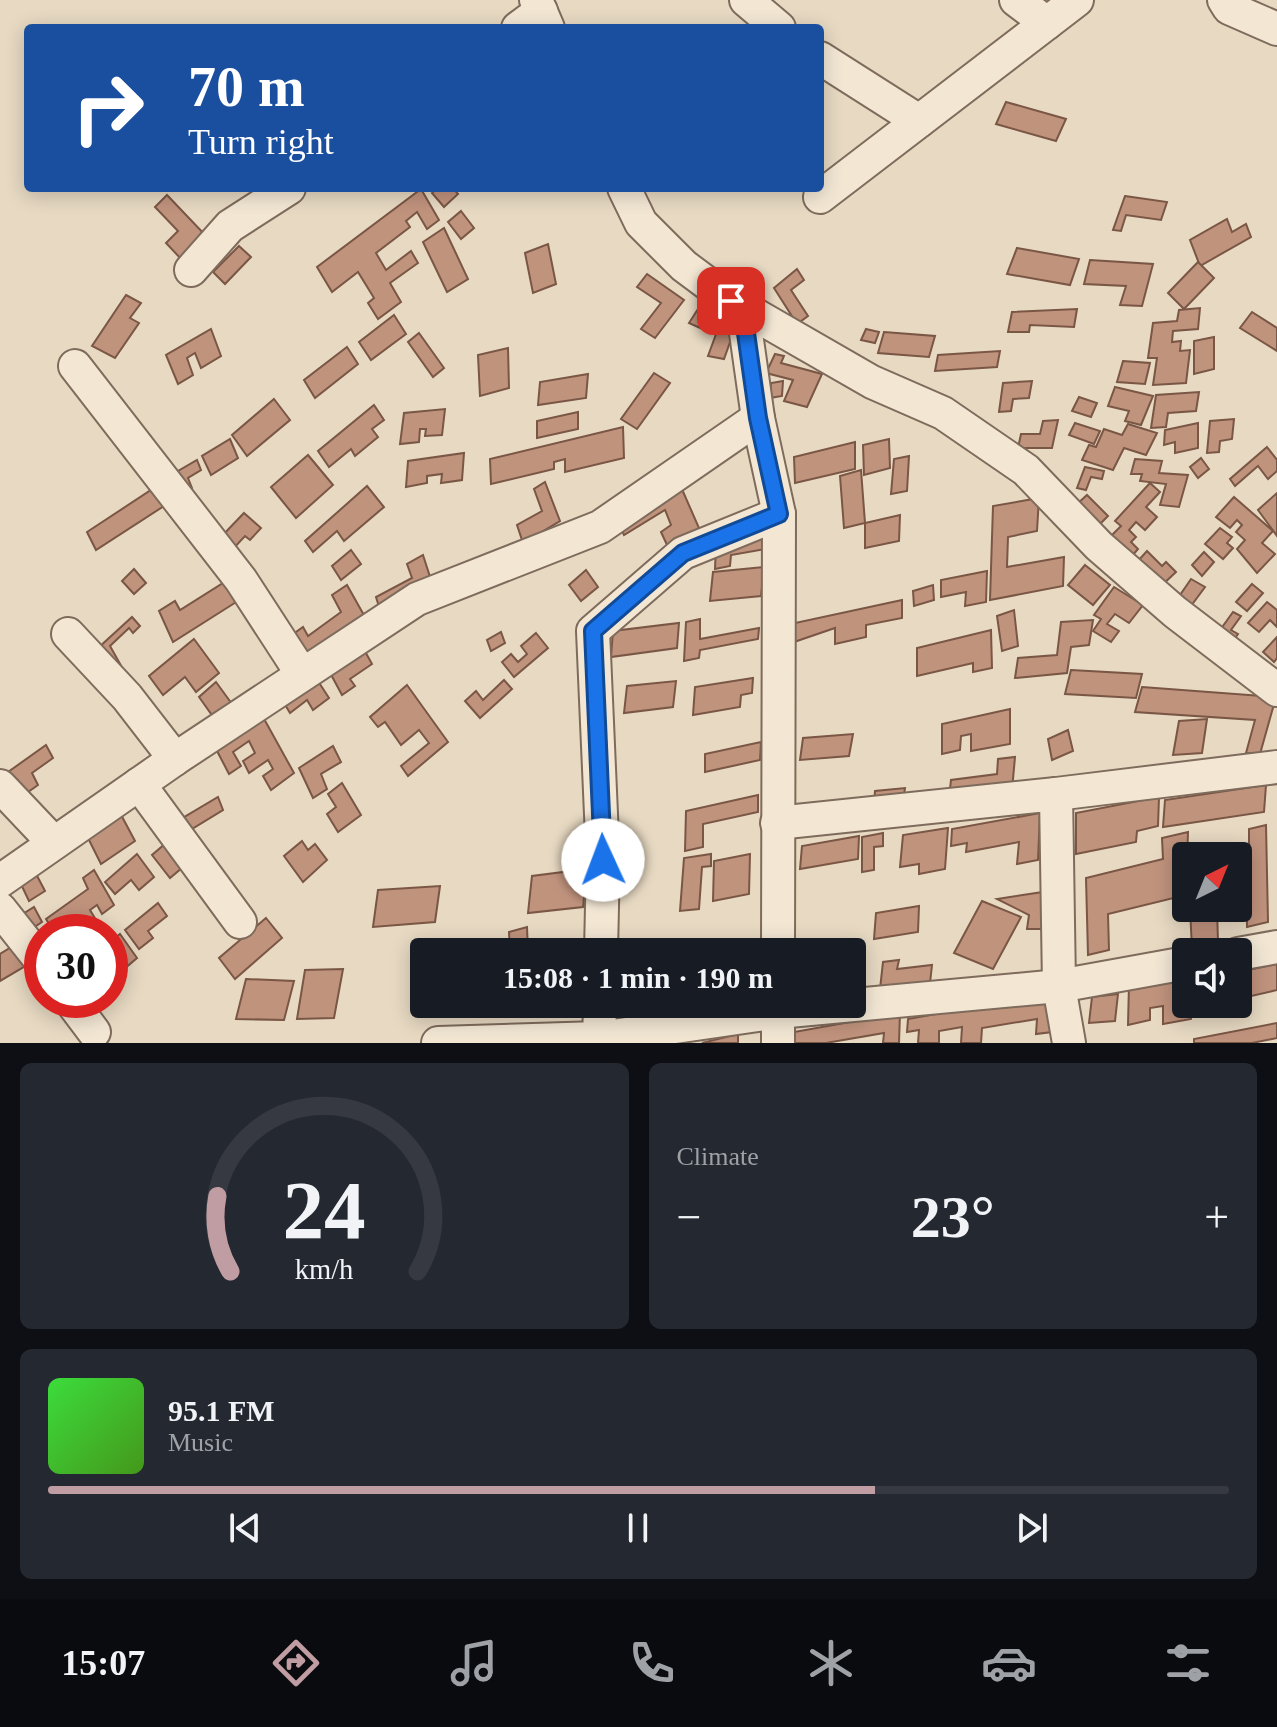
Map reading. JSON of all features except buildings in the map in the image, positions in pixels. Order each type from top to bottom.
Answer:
[{"type":"street","points":[[746,0],[774,24]]},
{"type":"street","points":[[1016,0],[1047,23]]},
{"type":"street","points":[[820,197],[1077,0]]},
{"type":"street","points":[[1224,0],[1229,8],[1277,29]]},
{"type":"street","points":[[824,61],[919,121]]},
{"type":"street","points":[[191,270],[230,226],[283,192]]},
{"type":"street","points":[[626,192],[641,223],[684,266],[731,301],[872,382],[943,413],[1026,470],[1099,546],[1175,612],[1277,690]]},
{"type":"street","points":[[731,301],[745,326],[758,418],[779,514],[778,938]]},
{"type":"street","points":[[75,366],[241,580],[302,674]]},
{"type":"street","points":[[0,881],[175,759],[417,599],[600,527],[758,418]]},
{"type":"street","points":[[601,938],[603,860],[593,631],[683,553],[779,514]]},
{"type":"street","points":[[68,634],[127,697],[175,759]]},
{"type":"street","points":[[777,823],[1277,767]]},
{"type":"street","points":[[139,784],[240,922]]},
{"type":"street","points":[[0,786],[54,843]]},
{"type":"street","points":[[1056,794],[1059,986],[1069,1043]]},
{"type":"street","points":[[0,909],[24,939]]},
{"type":"street","points":[[1252,951],[1277,947]]},
{"type":"street","points":[[438,1043],[599,1041],[1059,986],[1172,966]]},
{"type":"street","points":[[84,1018],[94,1032]]},
{"type":"street","points":[[599,1041],[600,1018]]},
{"type":"route","points":[[603,860],[593,631],[683,553],[779,514],[758,418],[745,326],[731,301]]}]
